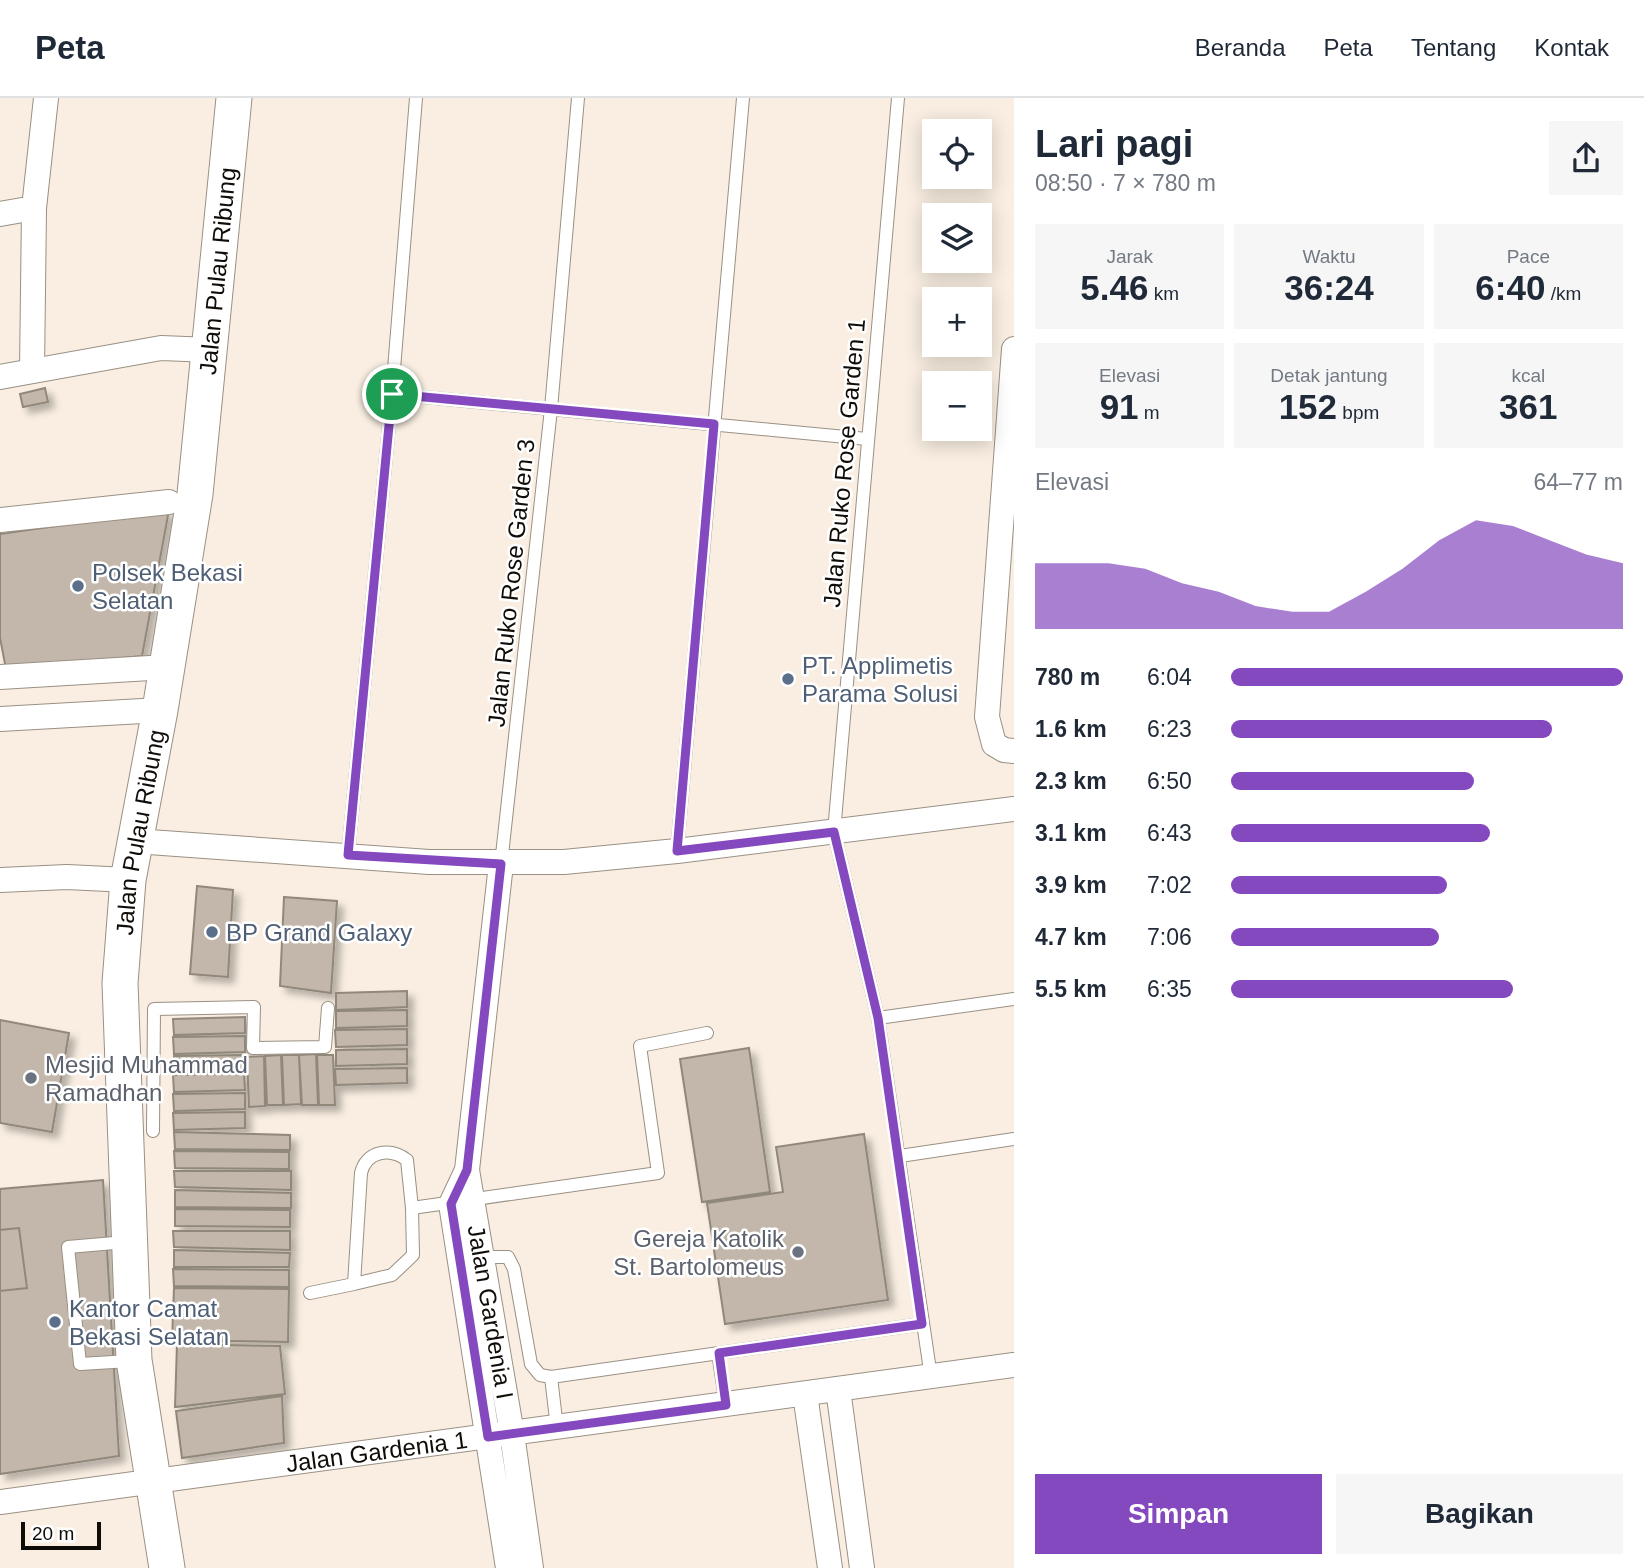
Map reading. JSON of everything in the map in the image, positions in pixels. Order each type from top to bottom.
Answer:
[{"type":"main road","name":"Jalan Pulau Ribung","points":[[167,1568],[134,1360],[130,1242],[138,1075],[121,983],[128,880],[160,710],[195,494],[234,98]]},
{"type":"street","points":[[32,371],[34,208],[46,98]]},
{"type":"street","points":[[0,214],[34,208]]},
{"type":"street","points":[[0,377],[161,348],[211,350]]},
{"type":"street","points":[[1014,349],[987,717],[994,744],[1004,750],[1014,751]]},
{"type":"street","points":[[0,520],[169,502]]},
{"type":"street","points":[[0,677],[167,667]]},
{"type":"street","points":[[0,719],[160,710]]},
{"type":"street","points":[[135,841],[501,864],[607,859],[1014,809]]},
{"type":"street","name":"Jalan Gardenia I","points":[[500,1435],[462,1203],[501,864]]},
{"type":"street","points":[[0,880],[68,877],[128,880]]},
{"type":"street","name":"Jalan Gardenia I","points":[[462,1203],[483,1256],[500,1435]]},
{"type":"street","name":"Jalan Gardenia 1","points":[[0,1502],[1014,1365]]},
{"type":"street","points":[[838,1389],[862,1568]]},
{"type":"street","points":[[805,1394],[830,1568]]},
{"type":"street","points":[[500,1435],[508,1568]]},
{"type":"street","points":[[500,1435],[531,1568]]},
{"type":"lane","points":[[348,855],[392,394],[416,98]]},
{"type":"lane","name":"Jalan Ruko Rose Garden 3","points":[[501,864],[551,409],[578,98]]},
{"type":"lane","points":[[677,851],[743,98]]},
{"type":"lane","name":"Jalan Ruko Rose Garden 1","points":[[898,98],[834,832],[878,1018],[931,1377]]},
{"type":"lane","points":[[392,394],[867,439]]},
{"type":"lane","points":[[878,1018],[1014,999]]},
{"type":"lane","points":[[153,1131],[138,1075],[154,1009],[254,1007],[253,1048],[265,1048],[325,1047],[328,1008]]},
{"type":"lane","points":[[412,1208],[658,1173],[640,1046],[707,1033]]},
{"type":"lane","points":[[900,1156],[1014,1139]]},
{"type":"lane","points":[[310,1293],[354,1284],[392,1275],[413,1255],[407,1160],[388,1153],[366,1159],[361,1172],[354,1284]]},
{"type":"lane","points":[[130,1242],[68,1247],[80,1364],[134,1360]]},
{"type":"lane","points":[[483,1256],[508,1257],[514,1269],[531,1364],[540,1375],[551,1377],[922,1324]]},
{"type":"lane","points":[[719,1353],[726,1405]]},
{"type":"lane","points":[[551,1377],[557,1428]]},
{"type":"building","points":[[45,388],[48,402],[23,407],[20,394]]},
{"type":"building","name":"Polsek Bekasi Selatan","points":[[169,510],[142,656],[6,669],[0,638],[0,534]]},
{"type":"building","name":"BP Grand Galaxy","points":[[197,886],[233,890],[228,977],[190,974]]},
{"type":"building","points":[[284,897],[337,901],[331,993],[280,986]]},
{"type":"building","points":[[407,991],[407,1007],[336,1010],[336,993]]},
{"type":"building","points":[[407,1010],[407,1026],[336,1028],[336,1011]]},
{"type":"building","points":[[245,1017],[245,1033],[174,1035],[173,1019]]},
{"type":"building","name":"Mesjid Muhammad Ramadhan","points":[[0,1020],[69,1033],[52,1132],[0,1123]]},
{"type":"building","points":[[407,1029],[407,1045],[336,1047],[335,1030]]},
{"type":"building","points":[[245,1036],[245,1052],[174,1054],[173,1037]]},
{"type":"building","points":[[749,1048],[770,1192],[702,1202],[680,1059]]},
{"type":"building","points":[[407,1049],[407,1064],[336,1066],[336,1050]]},
{"type":"building","points":[[316,1054],[318,1105],[302,1105],[299,1055]]},
{"type":"building","points":[[245,1055],[245,1071],[174,1073],[174,1056]]},
{"type":"building","points":[[281,1055],[283,1105],[267,1105],[265,1056]]},
{"type":"building","points":[[282,1055],[299,1055],[301,1104],[284,1105]]},
{"type":"building","points":[[317,1055],[333,1055],[335,1105],[319,1105]]},
{"type":"building","points":[[264,1056],[265,1106],[249,1107],[247,1057]]},
{"type":"building","points":[[407,1068],[407,1083],[336,1085],[335,1069]]},
{"type":"building","points":[[244,1074],[245,1090],[174,1092],[173,1075]]},
{"type":"building","points":[[245,1093],[245,1109],[174,1111],[173,1094]]},
{"type":"building","points":[[245,1112],[245,1128],[174,1130],[173,1113]]},
{"type":"building","points":[[174,1132],[290,1135],[290,1150],[175,1149]]},
{"type":"building","name":"Gereja Katolik St. Bartolomeus","points":[[864,1134],[888,1300],[725,1324],[707,1203],[783,1192],[776,1147]]},
{"type":"building","points":[[174,1151],[289,1152],[289,1169],[175,1168]]},
{"type":"building","points":[[174,1171],[291,1171],[291,1190],[175,1187]]},
{"type":"building","name":"Kantor Camat Bekasi Selatan","points":[[103,1180],[119,1456],[0,1474],[0,1189]]},
{"type":"building","points":[[175,1190],[291,1193],[291,1208],[175,1207]]},
{"type":"building","points":[[175,1209],[290,1210],[290,1227],[175,1226]]},
{"type":"building","points":[[19,1228],[27,1288],[0,1291],[0,1230]]},
{"type":"building","points":[[173,1231],[290,1231],[290,1250],[174,1247]]},
{"type":"building","points":[[174,1250],[290,1253],[289,1267],[174,1267]]},
{"type":"building","points":[[173,1269],[289,1270],[289,1287],[174,1286]]},
{"type":"building","points":[[174,1288],[289,1289],[288,1342],[172,1340]]},
{"type":"building","points":[[177,1344],[280,1346],[285,1394],[175,1407]]},
{"type":"building","points":[[282,1396],[284,1443],[182,1458],[176,1411]]},
{"type":"place","name":"Polsek Bekasi Selatan","points":[[78,586]]},
{"type":"place","name":"PT. Applimetis Parama Solusi","points":[[788,679]]},
{"type":"place","name":"BP Grand Galaxy","points":[[212,932]]},
{"type":"place","name":"Mesjid Muhammad Ramadhan","points":[[31,1078]]},
{"type":"place","name":"Gereja Katolik St. Bartolomeus","points":[[798,1252]]},
{"type":"place","name":"Kantor Camat Bekasi Selatan","points":[[55,1322]]},
{"type":"route","points":[[392,394],[714,424],[677,851],[834,832],[878,1018],[900,1156],[922,1324],[719,1353],[726,1405],[488,1437],[451,1204],[467,1170],[501,864],[429,862],[348,855],[392,394]]}]
